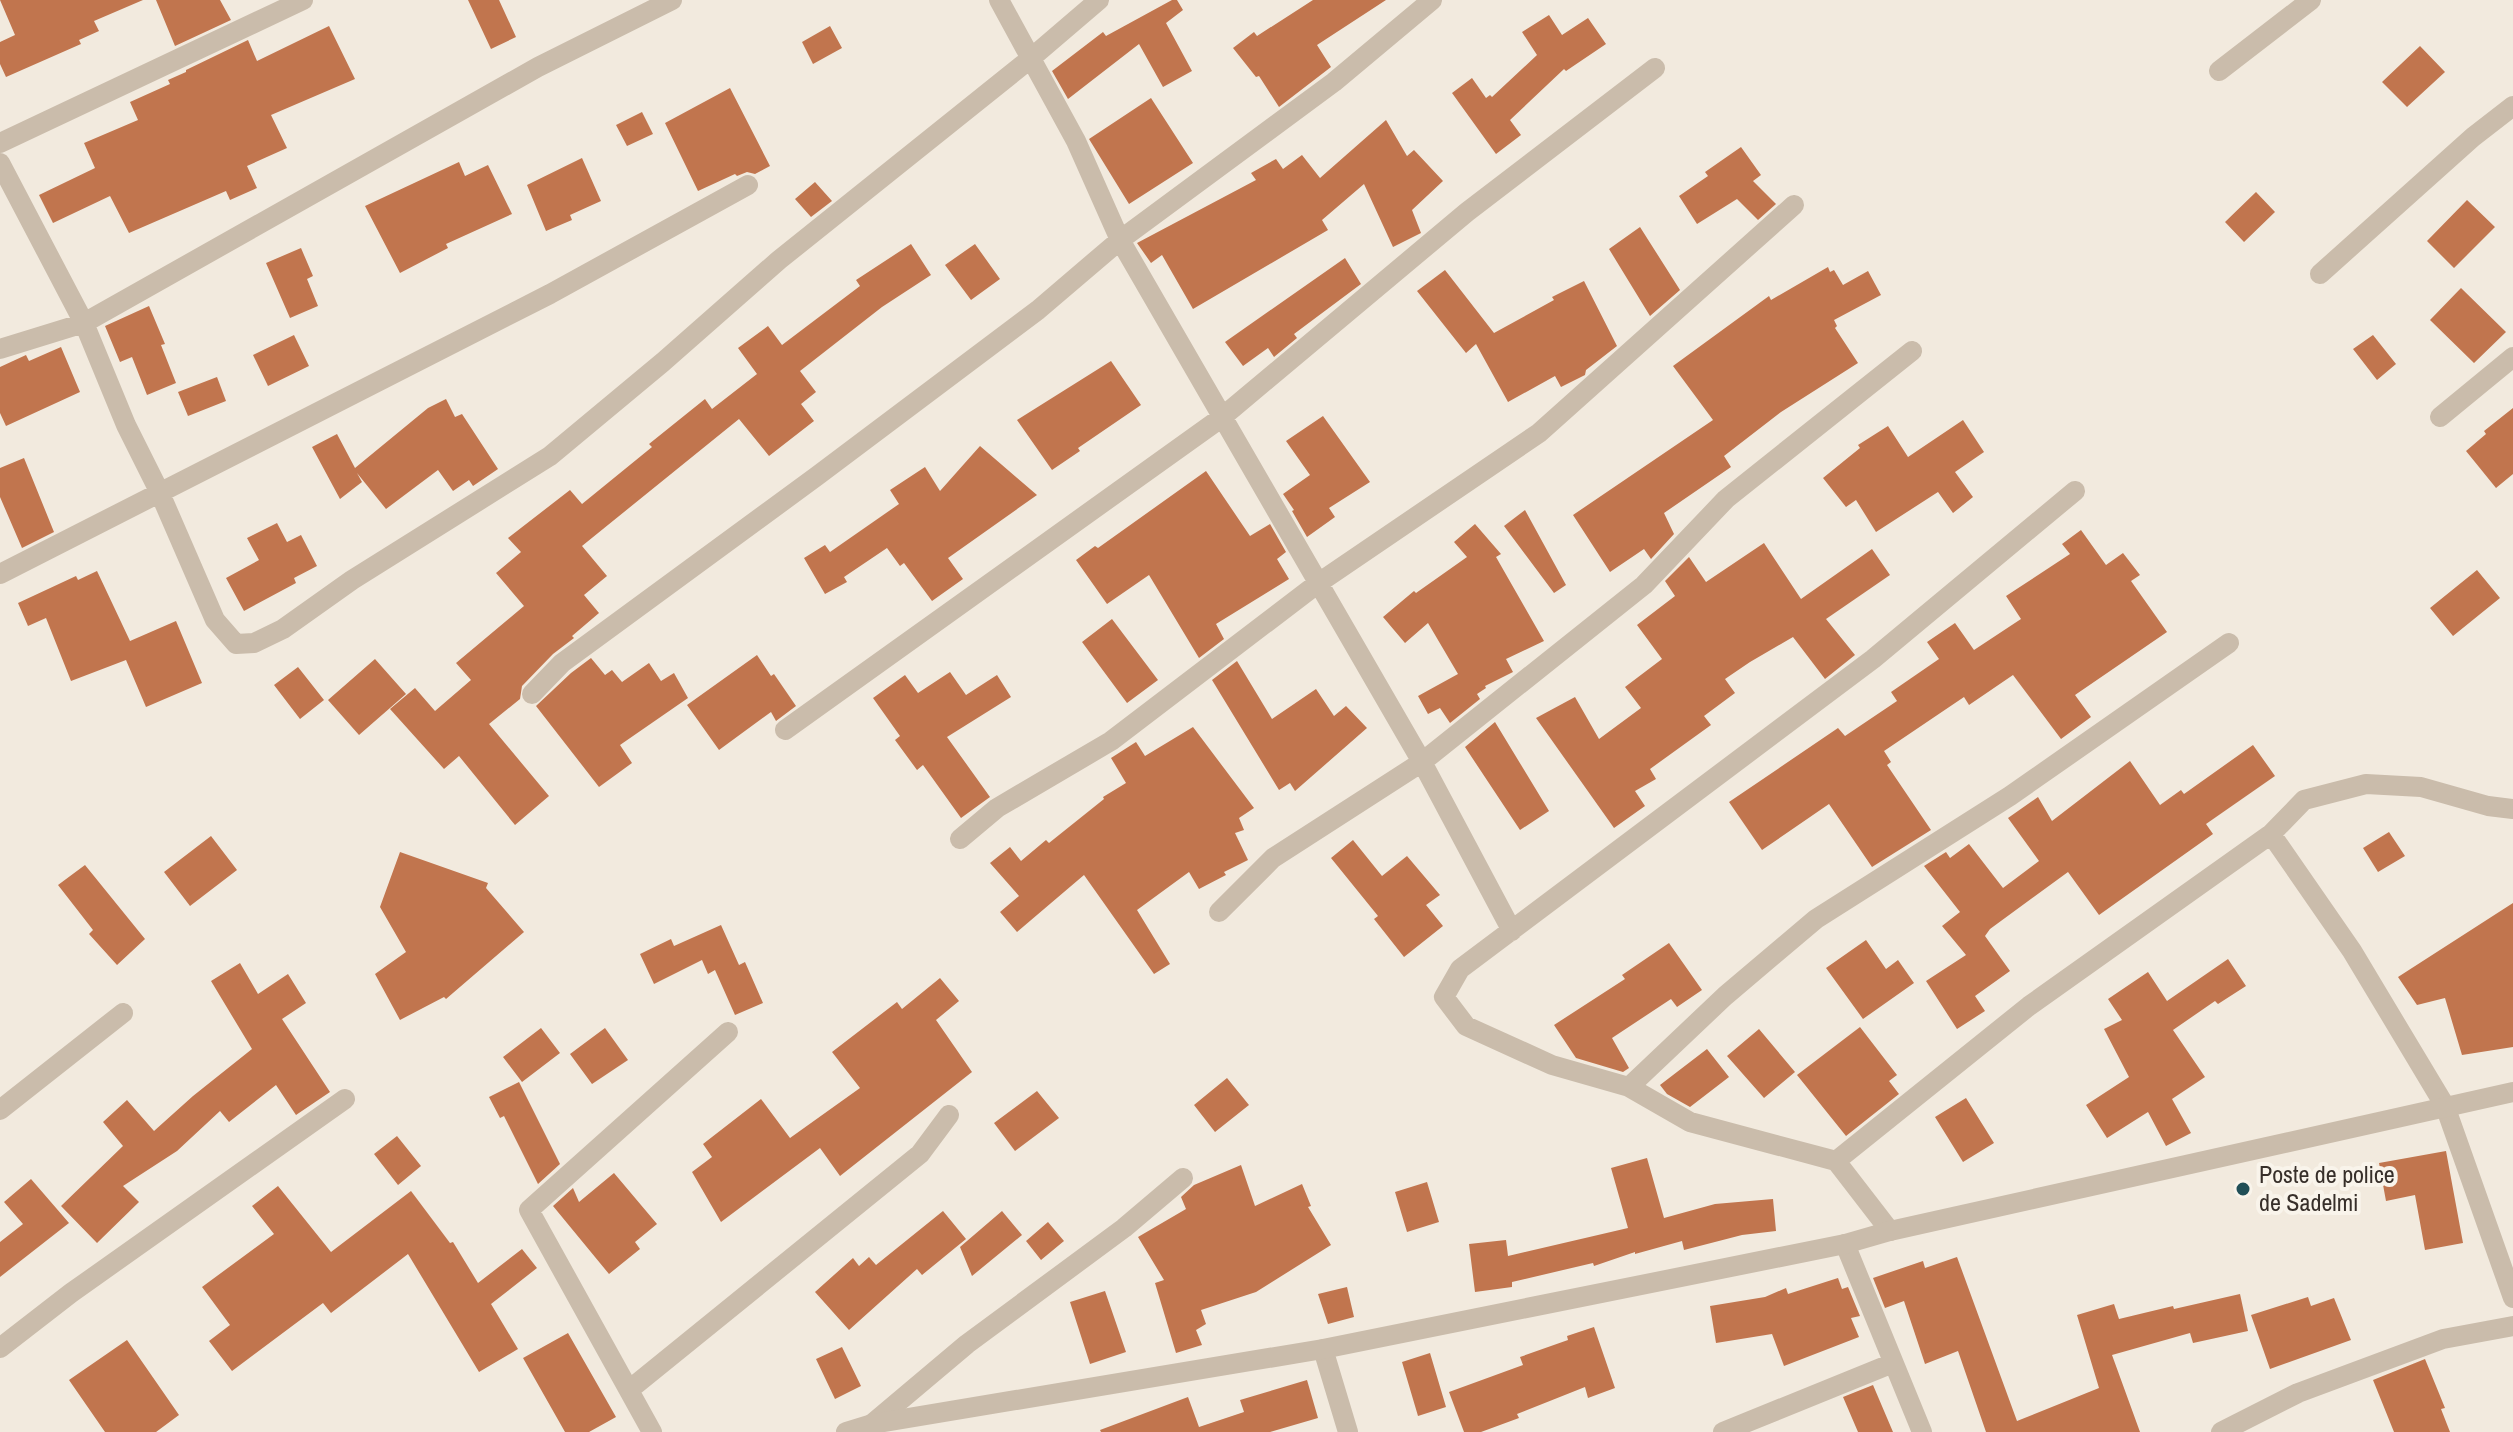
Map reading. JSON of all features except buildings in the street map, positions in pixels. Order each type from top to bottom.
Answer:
[{"type":"street","points":[[0,143],[303,0]]},
{"type":"street","points":[[0,349],[84,323],[538,67],[672,0]]},
{"type":"street","points":[[999,0],[1076,141],[1120,240],[1422,762],[1512,931]]},
{"type":"street","points":[[0,163],[84,323],[126,425],[159,491],[215,620],[236,644],[254,643],[283,629],[352,580],[550,456],[779,260],[1099,0]]},
{"type":"street","points":[[532,694],[562,663],[993,345],[1120,240],[1334,82],[1432,0]]},
{"type":"street","points":[[2219,71],[2311,0]]},
{"type":"street","points":[[785,730],[1221,418],[1467,212],[1655,68]]},
{"type":"street","points":[[2320,274],[2473,137],[2513,106]]},
{"type":"street","points":[[0,574],[523,308],[748,185]]},
{"type":"street","points":[[960,839],[997,808],[1111,741],[1317,584],[1539,433],[1794,205]]},
{"type":"street","points":[[1219,912],[1273,858],[1422,762],[1644,585],[1726,499],[1912,351]]},
{"type":"street","points":[[2440,417],[2513,357]]},
{"type":"street","points":[[1890,1231],[1836,1161],[1690,1122],[1629,1087],[1552,1065],[1466,1026],[1444,997],[1460,969],[1873,659],[2075,491]]},
{"type":"street","points":[[1629,1087],[1725,996],[1816,919],[2010,796],[2229,643]]},
{"type":"street","points":[[1836,1161],[2029,1006],[2271,834],[2304,800],[2366,784],[2421,787],[2488,806],[2513,809]]},
{"type":"street","points":[[2271,834],[2352,951],[2445,1106],[2513,1298]]},
{"type":"street","points":[[0,1110],[123,1013]]},
{"type":"street","points":[[652,1432],[529,1210],[728,1032]]},
{"type":"street","points":[[846,1432],[872,1424],[1323,1349],[1845,1244],[1890,1231],[2513,1092]]},
{"type":"street","points":[[0,1348],[71,1293],[345,1099]]},
{"type":"street","points":[[629,1390],[920,1154],[949,1115]]},
{"type":"street","points":[[872,1424],[967,1344],[1124,1228],[1183,1178]]},
{"type":"street","points":[[1845,1244],[1922,1432]]},
{"type":"street","points":[[2221,1432],[2298,1393],[2443,1339],[2513,1326]]},
{"type":"street","points":[[1323,1349],[1348,1432]]},
{"type":"street","points":[[1723,1432],[1893,1363]]},
{"type":"place","name":"Poste de police de Sadelmi","points":[[2243,1189]]}]
